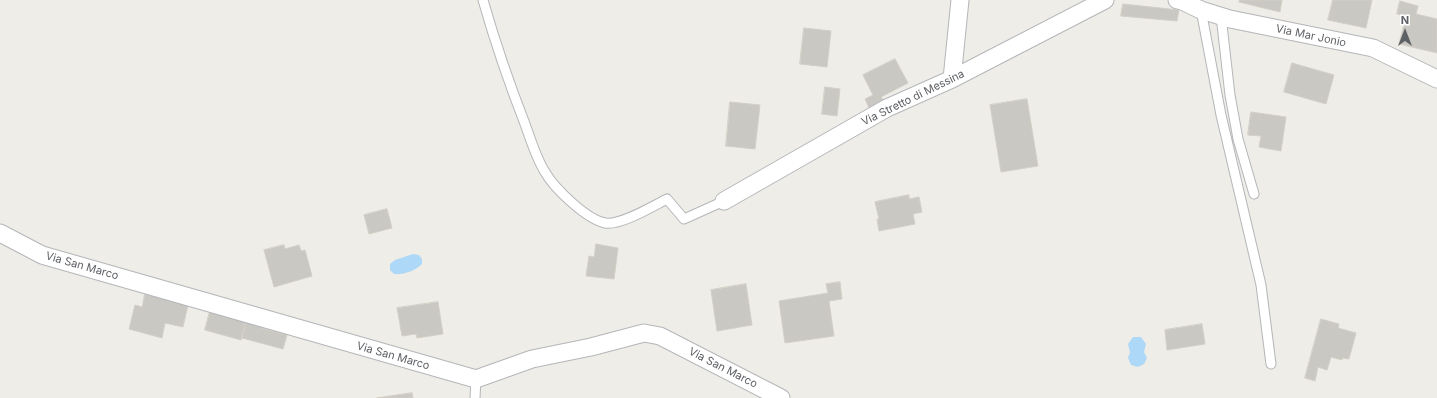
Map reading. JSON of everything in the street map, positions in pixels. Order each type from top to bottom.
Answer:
[{"type":"street","points":[[952,79],[960,0]]},
{"type":"street","name":"Via Stretto di Messina","points":[[724,201],[886,108],[952,79],[1105,0]]},
{"type":"street","name":"Via Mar Jonio","points":[[1180,0],[1201,10],[1230,19],[1373,48],[1437,79]]},
{"type":"street","name":"Via San Marco","points":[[0,233],[42,255],[476,379],[532,359],[591,347],[644,333],[660,336],[781,398]]},
{"type":"lane","points":[[483,0],[506,74],[544,172],[562,194],[582,211],[605,223],[615,222],[630,217],[667,199],[684,219],[724,201]]},
{"type":"lane","points":[[1201,10],[1221,115],[1260,285],[1270,364]]},
{"type":"lane","points":[[1221,16],[1230,95],[1238,139],[1254,194]]},
{"type":"lane","points":[[475,398],[476,379]]},
{"type":"water","points":[[413,254],[419,255],[422,259],[422,264],[412,271],[401,274],[394,274],[390,270],[390,264],[395,260]]},
{"type":"water","points":[[1133,337],[1141,337],[1146,344],[1144,352],[1147,358],[1144,364],[1138,367],[1131,365],[1128,358],[1130,352],[1128,344]]},
{"type":"building","points":[[1240,0],[1282,0],[1280,12],[1239,2]]},
{"type":"building","points":[[1333,0],[1372,0],[1366,28],[1328,20]]},
{"type":"building","points":[[1400,1],[1418,6],[1416,14],[1437,19],[1437,53],[1399,44],[1406,16],[1397,14]]},
{"type":"building","points":[[1123,4],[1179,10],[1177,21],[1121,16]]},
{"type":"building","points":[[804,28],[831,31],[827,67],[800,64]]},
{"type":"building","points":[[895,59],[908,83],[881,97],[884,101],[869,108],[865,99],[873,95],[863,75]]},
{"type":"building","points":[[1292,63],[1334,75],[1326,104],[1284,92]]},
{"type":"building","points":[[825,87],[840,89],[837,116],[822,114]]},
{"type":"building","points":[[1027,99],[1038,166],[1001,172],[990,105]]},
{"type":"building","points":[[730,102],[760,105],[755,149],[726,146]]},
{"type":"building","points":[[1251,112],[1286,117],[1281,151],[1259,147],[1261,136],[1248,135]]},
{"type":"building","points":[[909,195],[909,199],[919,197],[922,212],[913,214],[915,224],[879,231],[877,219],[879,219],[875,202]]},
{"type":"building","points":[[387,209],[392,228],[369,234],[364,215]]},
{"type":"building","points":[[596,244],[618,248],[614,279],[586,276],[589,256],[594,257]]},
{"type":"building","points":[[284,245],[285,249],[299,245],[301,251],[305,250],[312,276],[274,287],[264,250]]},
{"type":"building","points":[[840,282],[842,299],[829,301],[834,336],[785,343],[779,301],[828,293],[826,284]]},
{"type":"building","points":[[746,284],[752,325],[717,331],[711,290]]},
{"type":"building","points":[[145,294],[188,305],[183,327],[165,323],[162,338],[129,329],[135,305],[142,307]]},
{"type":"building","points":[[438,302],[443,334],[417,338],[416,334],[402,336],[397,308]]},
{"type":"building","points":[[210,311],[246,321],[241,340],[205,330]]},
{"type":"building","points":[[1321,319],[1339,324],[1338,328],[1356,333],[1349,359],[1342,358],[1342,360],[1331,357],[1327,370],[1318,367],[1315,381],[1305,378]]},
{"type":"building","points":[[246,321],[262,325],[261,328],[287,335],[283,349],[242,338]]},
{"type":"building","points":[[1202,324],[1205,344],[1167,350],[1165,330]]},
{"type":"building","points":[[412,393],[413,398],[377,398]]}]
